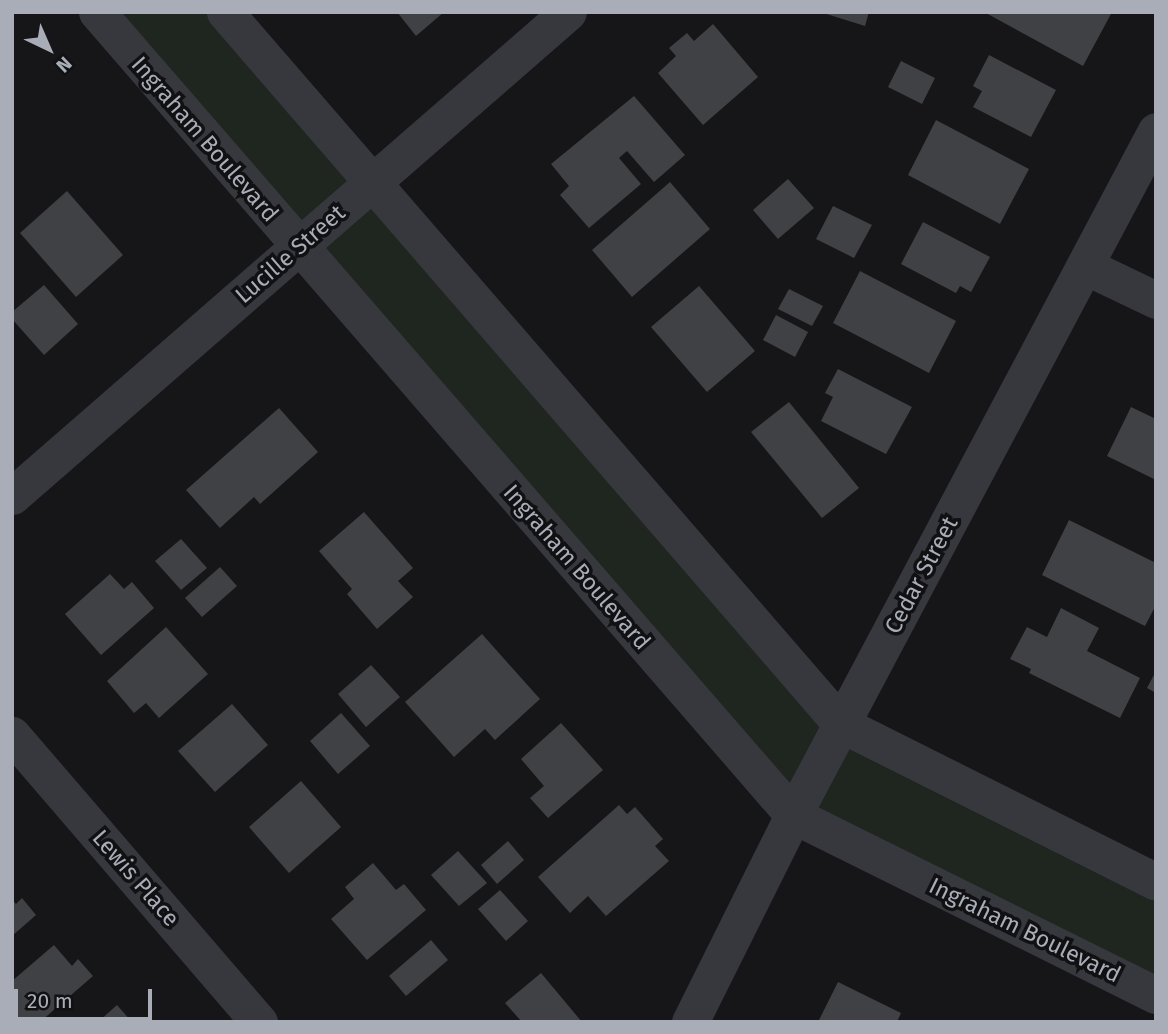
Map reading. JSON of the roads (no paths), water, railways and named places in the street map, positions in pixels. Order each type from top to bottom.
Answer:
[{"type":"street","name":"Ingraham Boulevard","points":[[97,12],[793,815],[1156,995]]},
{"type":"street","points":[[225,12],[841,724],[1156,883]]},
{"type":"street","name":"Lucille Street","points":[[12,496],[568,12]]},
{"type":"street","name":"Cedar Street","points":[[690,1022],[793,815],[1156,131]]},
{"type":"street","points":[[1085,266],[1156,300]]},
{"type":"street","name":"Lewis Place","points":[[12,735],[259,1022]]}]
